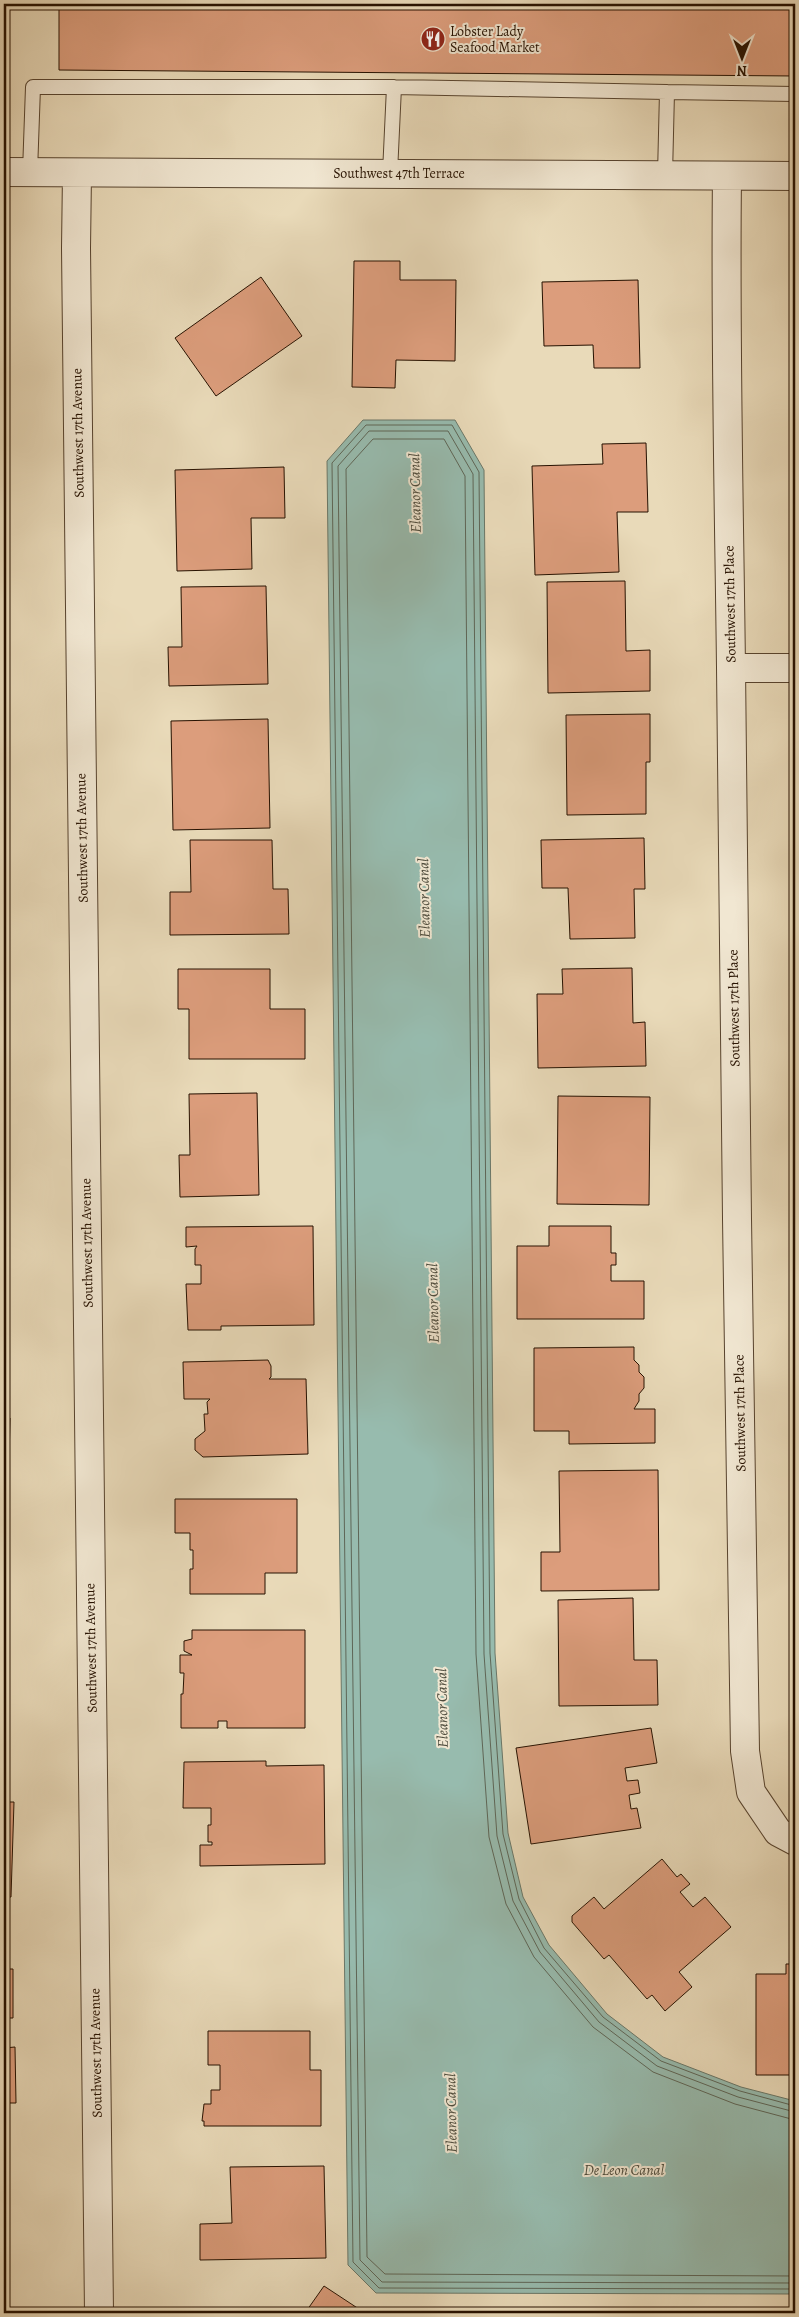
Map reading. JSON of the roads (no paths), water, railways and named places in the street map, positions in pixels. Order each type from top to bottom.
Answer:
[{"type":"street","name":"Southwest 47th Terrace","points":[[4,172],[795,176]]},
{"type":"street","name":"Southwest 17th Avenue","points":[[77,173],[76,248],[98,2313]]},
{"type":"street","name":"Southwest 17th Place","points":[[727,176],[725,299],[731,668],[731,848],[745,1751],[751,1792],[787,1836]]},
{"type":"street","points":[[731,668],[795,668]]},
{"type":"lane","points":[[30,172],[34,87],[394,87],[795,94]]},
{"type":"lane","points":[[390,173],[394,87]]},
{"type":"lane","points":[[666,176],[667,92]]},
{"type":"water","points":[[363,420],[455,420],[484,470],[495,1653],[508,1833],[523,1897],[549,1945],[607,2014],[663,2057],[741,2087],[795,2101],[795,2294],[376,2293],[348,2265],[327,461]]},
{"type":"place","name":"Lobster Lady Seafood Market","points":[[433,39]]},
{"type":"water label","name":"Eleanor Canal","points":[[415,493]]},
{"type":"water label","name":"Eleanor Canal","points":[[424,898]]},
{"type":"water label","name":"Eleanor Canal","points":[[433,1303]]},
{"type":"water label","name":"Eleanor Canal","points":[[442,1708]]},
{"type":"water label","name":"Eleanor Canal","points":[[451,2113]]},
{"type":"water label","name":"De Leon Canal","points":[[624,2170]]}]
